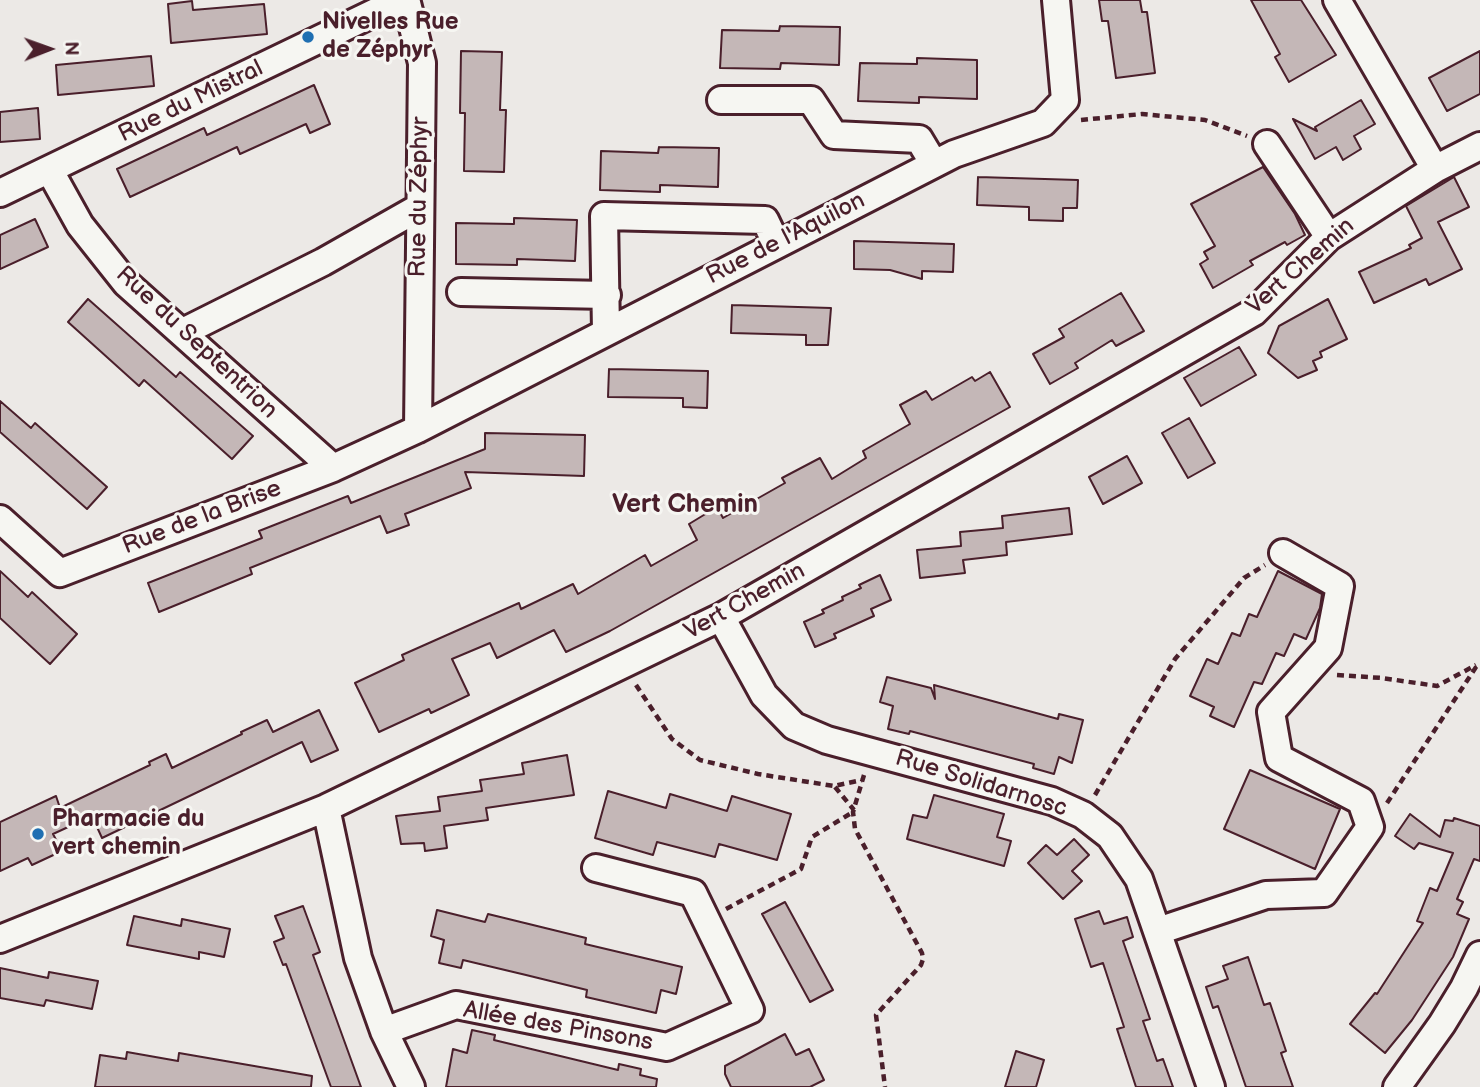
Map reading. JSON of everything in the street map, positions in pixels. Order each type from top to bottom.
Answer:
[{"type":"street","points":[[1043,124],[1065,100],[1056,0]]},
{"type":"street","points":[[1337,0],[1435,169]]},
{"type":"street","name":"Rue du Mistral","points":[[0,193],[393,3]]},
{"type":"street","name":"Rue du Zéphyr","points":[[393,3],[422,63],[418,429]]},
{"type":"street","points":[[721,100],[811,100],[834,135],[919,139],[934,164]]},
{"type":"street","name":"Rue de l'Aquilon","points":[[418,429],[954,154],[1043,124]]},
{"type":"street","points":[[1268,144],[1329,237]]},
{"type":"street","name":"Vert Chemin","points":[[0,939],[326,808],[721,617],[1254,312],[1329,237],[1435,169],[1480,146]]},
{"type":"street","name":"Rue du Septentrion","points":[[50,171],[80,226],[126,283],[333,468]]},
{"type":"street","points":[[183,332],[323,262],[420,207]]},
{"type":"street","points":[[606,331],[604,216],[765,220],[776,243]]},
{"type":"street","points":[[461,292],[607,295]]},
{"type":"street","name":"Rue de la Brise","points":[[0,519],[60,573],[333,468],[418,429]]},
{"type":"street","points":[[1158,931],[1266,895],[1324,892],[1370,827],[1361,801],[1279,758],[1271,712],[1328,648],[1340,586],[1283,553]]},
{"type":"street","name":"Rue Solidarnosc","points":[[721,617],[764,695],[794,726],[827,740],[1052,801],[1083,816],[1110,836],[1139,879],[1211,1087]]},
{"type":"street","points":[[326,808],[358,958],[384,1031],[411,1087]]},
{"type":"street","name":"Allée des Pinsons","points":[[384,1031],[456,1005],[667,1047],[750,1010],[693,893],[596,868]]},
{"type":"street","points":[[1397,1087],[1442,1024],[1480,955]]},
{"type":"path","points":[[1043,124],[1142,114],[1205,120],[1268,144]]},
{"type":"path","points":[[1083,816],[1175,659],[1244,578]]},
{"type":"path","points":[[1306,673],[1382,678],[1437,686],[1479,664]]},
{"type":"path","points":[[1370,827],[1479,664]]},
{"type":"path","points":[[623,666],[672,739],[700,760],[758,774],[834,786],[862,780]]},
{"type":"path","points":[[871,751],[853,811],[855,829],[923,959],[921,965],[876,1015],[885,1087]]},
{"type":"path","points":[[834,786],[853,811]]},
{"type":"path","points":[[706,920],[800,869],[812,837],[853,811]]},
{"type":"building","points":[[1099,0],[1140,0],[1142,12],[1147,12],[1155,73],[1116,78],[1108,21],[1102,21]]},
{"type":"building","points":[[1251,0],[1301,0],[1336,55],[1289,82],[1275,57],[1280,54]]},
{"type":"building","points":[[192,1],[193,10],[264,4],[267,34],[171,43],[168,4]]},
{"type":"building","points":[[780,26],[840,27],[839,65],[781,63],[780,69],[720,68],[722,30],[779,31]]},
{"type":"building","points":[[461,51],[502,52],[500,110],[506,110],[504,172],[464,171],[465,113],[460,113]]},
{"type":"building","points":[[1480,51],[1480,94],[1447,111],[1429,78]]},
{"type":"building","points":[[151,56],[154,86],[58,95],[56,65]]},
{"type":"building","points":[[917,58],[977,60],[977,99],[919,97],[919,103],[858,101],[860,63],[917,64]]},
{"type":"building","points":[[314,85],[330,124],[310,133],[306,124],[240,154],[237,147],[130,197],[117,169],[204,128],[207,135]]},
{"type":"building","points":[[1361,100],[1375,124],[1354,136],[1361,149],[1343,160],[1336,147],[1315,159],[1293,119],[1317,131],[1315,127]]},
{"type":"building","points":[[38,108],[40,139],[0,142],[0,112]]},
{"type":"building","points":[[659,147],[719,148],[718,187],[660,185],[660,192],[600,190],[601,151],[658,153]]},
{"type":"building","points":[[1263,167],[1295,214],[1305,235],[1287,245],[1285,242],[1250,261],[1253,265],[1213,288],[1200,264],[1208,259],[1204,252],[1215,246],[1191,204]]},
{"type":"building","points":[[978,177],[1078,180],[1077,208],[1063,208],[1063,221],[1029,220],[1029,207],[977,205]]},
{"type":"building","points":[[1454,177],[1469,207],[1438,222],[1462,269],[1429,285],[1426,279],[1374,303],[1359,272],[1411,248],[1409,245],[1422,238],[1406,206]]},
{"type":"building","points":[[514,218],[577,220],[575,261],[517,259],[517,265],[456,264],[456,223],[514,224]]},
{"type":"building","points":[[35,219],[48,247],[0,269],[0,235]]},
{"type":"building","points":[[854,241],[954,244],[953,272],[922,271],[922,279],[890,270],[854,269]]},
{"type":"building","points":[[1121,293],[1144,331],[1116,346],[1112,340],[1075,363],[1078,368],[1050,384],[1033,354],[1064,337],[1059,329]]},
{"type":"building","points":[[88,299],[176,377],[180,372],[253,436],[232,459],[144,380],[139,386],[68,322]]},
{"type":"building","points":[[1328,299],[1347,339],[1320,352],[1322,357],[1313,361],[1317,370],[1298,378],[1268,353],[1279,326]]},
{"type":"building","points":[[732,305],[831,308],[828,345],[806,345],[806,335],[731,333]]},
{"type":"building","points":[[1239,347],[1256,375],[1201,406],[1184,378]]},
{"type":"building","points":[[609,369],[708,371],[707,408],[683,407],[683,398],[608,397]]},
{"type":"building","points":[[990,372],[1010,407],[610,631],[566,652],[554,630],[497,658],[490,643],[452,659],[469,695],[431,713],[429,709],[379,732],[355,683],[404,660],[402,655],[519,603],[521,609],[573,584],[578,594],[645,555],[651,566],[697,540],[689,524],[717,507],[723,518],[785,483],[782,478],[820,458],[832,479],[866,458],[863,451],[910,424],[900,405],[926,391],[932,400],[972,377],[975,381]]},
{"type":"building","points":[[0,401],[31,428],[35,423],[107,487],[87,509],[0,432]]},
{"type":"building","points":[[1189,418],[1215,463],[1188,478],[1162,433]]},
{"type":"building","points":[[485,433],[585,435],[584,476],[465,472],[471,488],[405,514],[409,525],[387,533],[380,516],[250,568],[252,574],[159,612],[148,583],[262,538],[259,531],[348,496],[351,503],[485,449]]},
{"type":"building","points":[[1127,456],[1142,483],[1103,504],[1089,477]]},
{"type":"building","points":[[1069,508],[1072,534],[1006,542],[1007,555],[963,560],[965,573],[920,578],[917,550],[961,546],[960,532],[1003,528],[1002,516]]},
{"type":"building","points":[[0,571],[28,597],[32,592],[77,634],[50,664],[0,618]]},
{"type":"building","points":[[1278,571],[1322,594],[1320,608],[1306,639],[1294,634],[1284,656],[1276,653],[1262,684],[1254,682],[1234,727],[1210,716],[1214,707],[1190,696],[1207,659],[1218,664],[1232,633],[1240,636],[1249,614],[1257,617]]},
{"type":"building","points":[[880,575],[891,600],[871,609],[874,616],[834,634],[836,638],[815,647],[804,622],[824,613],[822,610],[861,588],[859,585]]},
{"type":"building","points":[[887,677],[931,688],[935,699],[934,685],[1058,719],[1059,714],[1083,720],[1072,763],[1059,757],[1054,774],[1033,768],[1034,764],[910,731],[909,734],[888,729],[893,706],[880,702]]},
{"type":"building","points":[[319,710],[338,750],[311,762],[302,742],[102,838],[92,816],[53,834],[62,851],[32,865],[28,858],[0,871],[0,822],[56,796],[60,808],[150,765],[149,762],[166,754],[172,768],[267,720],[273,732]]},
{"type":"building","points":[[567,755],[574,795],[486,808],[488,820],[444,826],[447,848],[425,851],[424,843],[401,844],[396,816],[440,811],[438,797],[482,791],[480,780],[524,774],[522,763]]},
{"type":"building","points":[[1250,770],[1340,809],[1315,869],[1224,829]]},
{"type":"building","points":[[608,791],[666,808],[670,794],[727,811],[732,796],[791,814],[777,860],[719,844],[715,857],[657,842],[653,855],[595,838]]},
{"type":"building","points":[[934,795],[1004,814],[997,837],[1011,841],[1004,866],[907,839],[913,815],[927,818]]},
{"type":"building","points":[[1410,814],[1440,837],[1445,820],[1453,821],[1454,818],[1480,826],[1480,861],[1474,859],[1457,899],[1463,902],[1457,914],[1469,919],[1453,957],[1412,1020],[1385,1053],[1350,1024],[1375,993],[1377,994],[1423,923],[1417,921],[1430,888],[1437,891],[1453,853],[1419,843],[1414,849],[1395,836]]},
{"type":"building","points":[[1074,839],[1089,855],[1072,871],[1082,881],[1063,899],[1028,863],[1046,845],[1057,855]]},
{"type":"building","points":[[785,902],[833,990],[810,1002],[762,914]]},
{"type":"building","points":[[303,906],[320,952],[313,955],[361,1087],[331,1087],[286,964],[283,965],[274,942],[284,938],[275,916]]},
{"type":"building","points":[[437,910],[485,922],[488,914],[586,938],[585,944],[682,967],[676,994],[661,990],[656,1013],[586,997],[587,990],[463,960],[461,968],[439,963],[444,940],[431,936]]},
{"type":"building","points":[[1099,911],[1104,924],[1127,917],[1133,937],[1123,941],[1150,1019],[1143,1021],[1157,1061],[1163,1059],[1173,1087],[1136,1087],[1117,1029],[1124,1027],[1103,963],[1091,967],[1075,919]]},
{"type":"building","points":[[134,916],[181,926],[182,919],[230,929],[224,957],[199,952],[199,959],[127,945]]},
{"type":"building","points":[[1248,957],[1264,1005],[1270,1003],[1286,1051],[1281,1053],[1293,1087],[1246,1087],[1218,1006],[1213,1008],[1206,987],[1228,979],[1223,966]]},
{"type":"building","points":[[0,968],[48,978],[49,972],[98,981],[92,1009],[46,1000],[44,1006],[0,998]]},
{"type":"building","points":[[472,1030],[495,1035],[494,1040],[618,1070],[619,1064],[641,1069],[640,1075],[657,1079],[656,1087],[446,1087],[453,1049],[467,1053]]},
{"type":"building","points":[[785,1034],[796,1055],[809,1049],[824,1080],[810,1087],[731,1087],[725,1074],[725,1066]]},
{"type":"building","points":[[1016,1051],[1044,1060],[1036,1087],[1005,1087]]},
{"type":"building","points":[[127,1052],[178,1061],[179,1053],[312,1076],[311,1087],[95,1087],[100,1055],[126,1059]]},
{"type":"place","name":"Nivelles Rue de Zéphyr","points":[[308,37]]},
{"type":"place","name":"Pharmacie du vert chemin","points":[[38,834]]},
{"type":"district","name":"Vert Chemin","points":[[685,505]]}]
